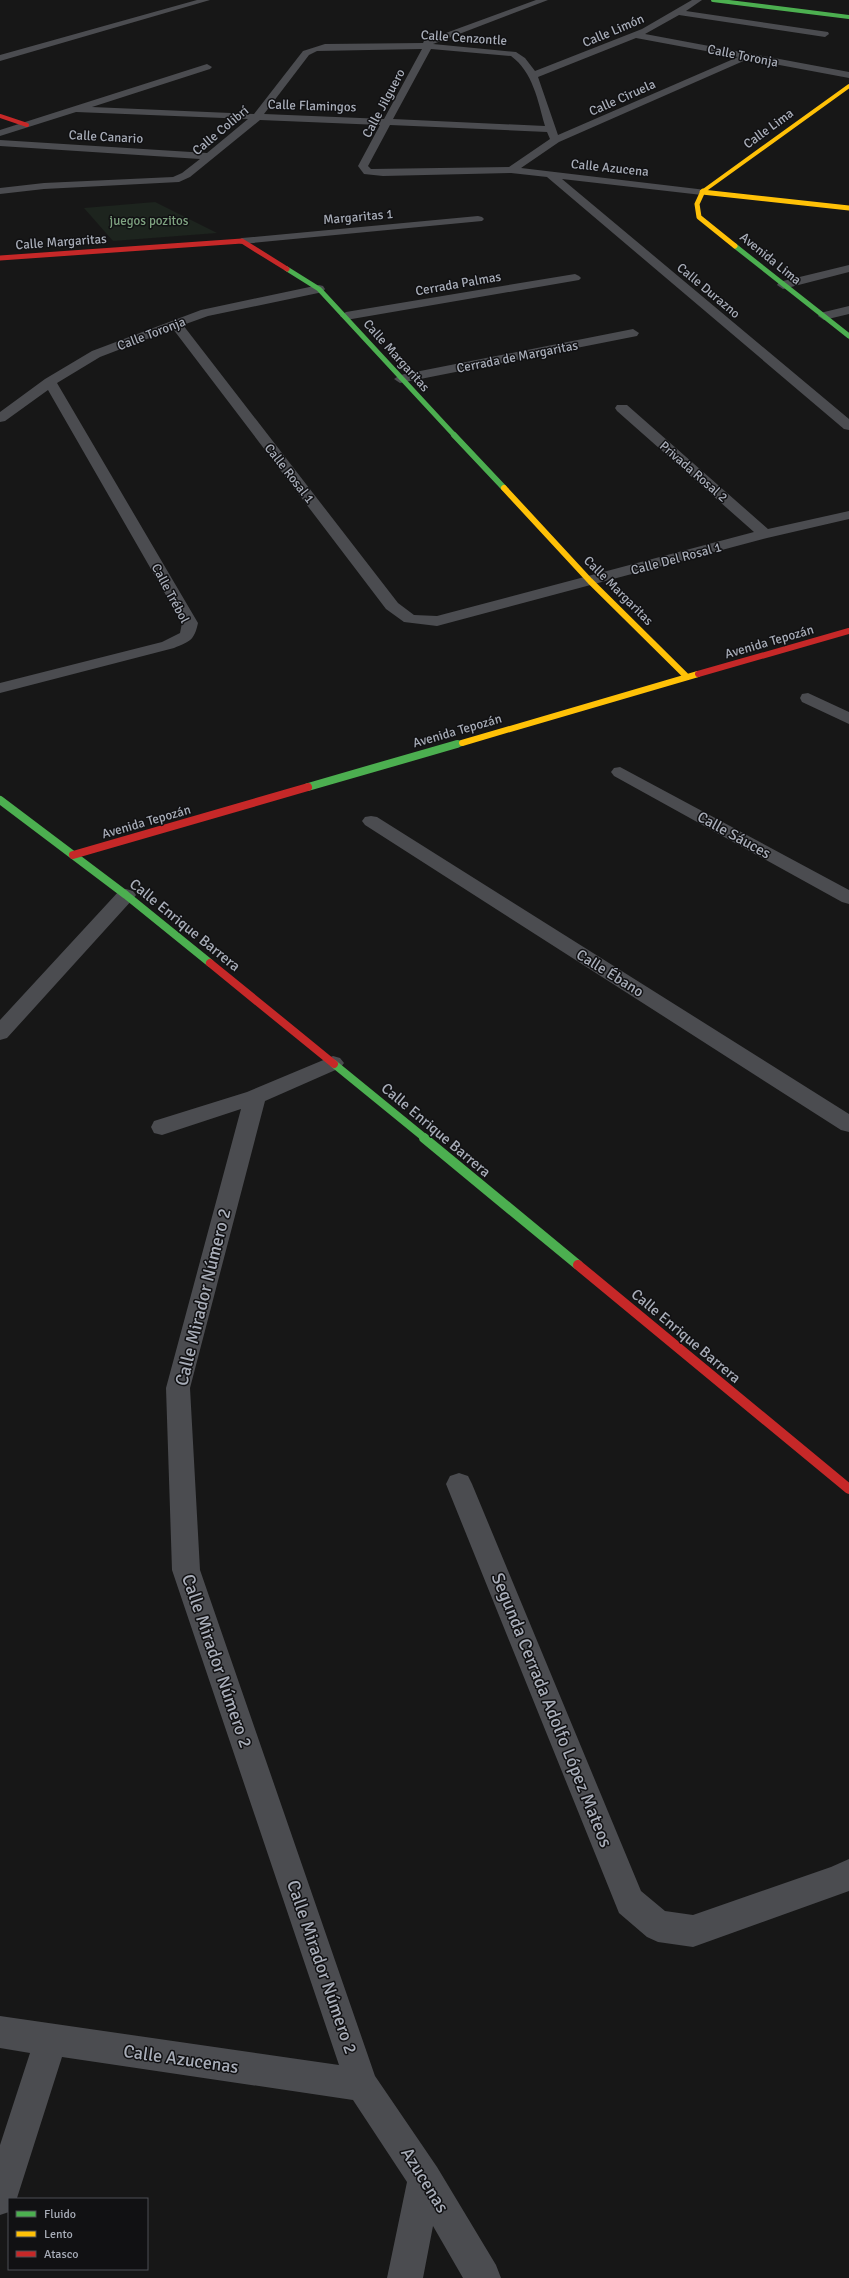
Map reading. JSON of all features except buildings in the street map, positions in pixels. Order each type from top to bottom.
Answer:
[{"type":"street","points":[[0,58],[206,0]]},
{"type":"street","points":[[417,47],[544,0]]},
{"type":"street","name":"Calle Limón","points":[[534,75],[637,35],[698,0]]},
{"type":"street","points":[[713,0],[849,17]]},
{"type":"street","points":[[677,12],[825,34]]},
{"type":"street","name":"Calle Toronja","points":[[637,35],[849,75]]},
{"type":"street","name":"Calle Cenzontle","points":[[314,49],[326,47],[428,46],[513,54],[517,56],[534,75],[550,129],[555,140]]},
{"type":"street","name":"Calle Jilguero","points":[[368,172],[363,166],[428,46]]},
{"type":"street","name":"Calle Colibrí","points":[[0,191],[44,186],[163,182],[175,180],[186,175],[258,117],[306,53],[314,49]]},
{"type":"street","name":"Calle Ciruela","points":[[511,170],[555,140],[748,56]]},
{"type":"street","points":[[1,132],[207,67]]},
{"type":"street","name":"Calle Lima","points":[[702,192],[846,90]]},
{"type":"street","name":"Calle Flamingos","points":[[74,109],[550,129]]},
{"type":"street","points":[[0,116],[27,125]]},
{"type":"street","name":"Calle Canario","points":[[0,144],[209,156]]},
{"type":"street","name":"Calle Azucena","points":[[368,172],[383,173],[511,170],[849,208]]},
{"type":"street","name":"Calle Durazno","points":[[551,175],[849,426]]},
{"type":"street","name":"Avenida Lima","points":[[702,192],[695,209],[699,217],[849,336]]},
{"type":"street","name":"Margaritas 1","points":[[242,241],[478,219]]},
{"type":"street","name":"Calle Margaritas","points":[[0,258],[242,241],[319,289],[346,316],[400,379],[590,581],[687,677]]},
{"type":"street","points":[[783,285],[849,268]]},
{"type":"street","name":"Cerrada Palmas","points":[[346,316],[574,278]]},
{"type":"street","name":"Calle Toronja","points":[[0,418],[50,382],[96,354],[175,323],[205,313],[319,289]]},
{"type":"street","points":[[824,316],[849,310]]},
{"type":"street","name":"Calle Rosal 1","points":[[175,323],[392,606],[410,619]]},
{"type":"street","name":"Cerrada de Margaritas","points":[[400,379],[633,333]]},
{"type":"street","name":"Calle Trébol","points":[[0,688],[168,645],[187,636],[190,623],[50,382]]},
{"type":"street","name":"Privada Rosal 2","points":[[622,408],[765,534]]},
{"type":"street","name":"Calle Del Rosal 1","points":[[410,619],[437,621],[765,534],[849,516]]},
{"type":"street","name":"Avenida Tepozán","points":[[73,855],[687,677],[849,632]]},
{"type":"street","points":[[808,698],[849,719]]},
{"type":"street","name":"Calle Sáuces","points":[[620,772],[849,898]]},
{"type":"street","name":"Calle Enrique Barrera","points":[[0,800],[17,811],[126,895],[333,1063],[849,1489]]},
{"type":"street","name":"Calle Ébano","points":[[371,821],[849,1124]]},
{"type":"street","points":[[0,1033],[126,895]]},
{"type":"street","points":[[162,1127],[255,1097],[333,1063]]},
{"type":"street","name":"Calle Mirador Número 2","points":[[255,1097],[178,1388],[186,1570],[362,2085]]},
{"type":"street","name":"Segunda Cerrada Adolfo López Mateos","points":[[459,1484],[630,1902],[658,1926],[693,1931],[839,1880],[849,1874]]},
{"type":"street","name":"Calle Azucenas","points":[[0,2032],[362,2085]]},
{"type":"street","points":[[0,2198],[51,2040]]},
{"type":"street","name":"Azucenas","points":[[362,2085],[425,2179],[484,2278]]},
{"type":"street","points":[[405,2278],[425,2179]]},
{"type":"green space","name":"juegos pozitos","points":[[155,202],[217,233],[113,241],[84,208]]},
{"type":"traffic: fast","points":[[713,0],[849,17]]},
{"type":"traffic: fast","points":[[735,246],[849,336]]},
{"type":"traffic: fast","points":[[287,269],[319,289],[504,488]]},
{"type":"traffic: fast","points":[[308,787],[462,743]]},
{"type":"traffic: fast","points":[[0,800],[126,895],[210,963]]},
{"type":"traffic: fast","points":[[334,1064],[578,1265]]},
{"type":"traffic: slow","points":[[735,246],[699,217],[697,204],[702,192],[849,86]]},
{"type":"traffic: slow","points":[[702,192],[849,208]]},
{"type":"traffic: slow","points":[[504,488],[590,581],[687,677]]},
{"type":"traffic: slow","points":[[462,743],[698,674]]},
{"type":"traffic: jam","points":[[0,116],[27,125]]},
{"type":"traffic: jam","points":[[0,258],[242,241],[287,269]]},
{"type":"traffic: jam","points":[[698,674],[849,631]]},
{"type":"traffic: jam","points":[[73,855],[308,787]]},
{"type":"traffic: jam","points":[[210,963],[334,1064]]},
{"type":"traffic: jam","points":[[578,1265],[849,1489]]}]
